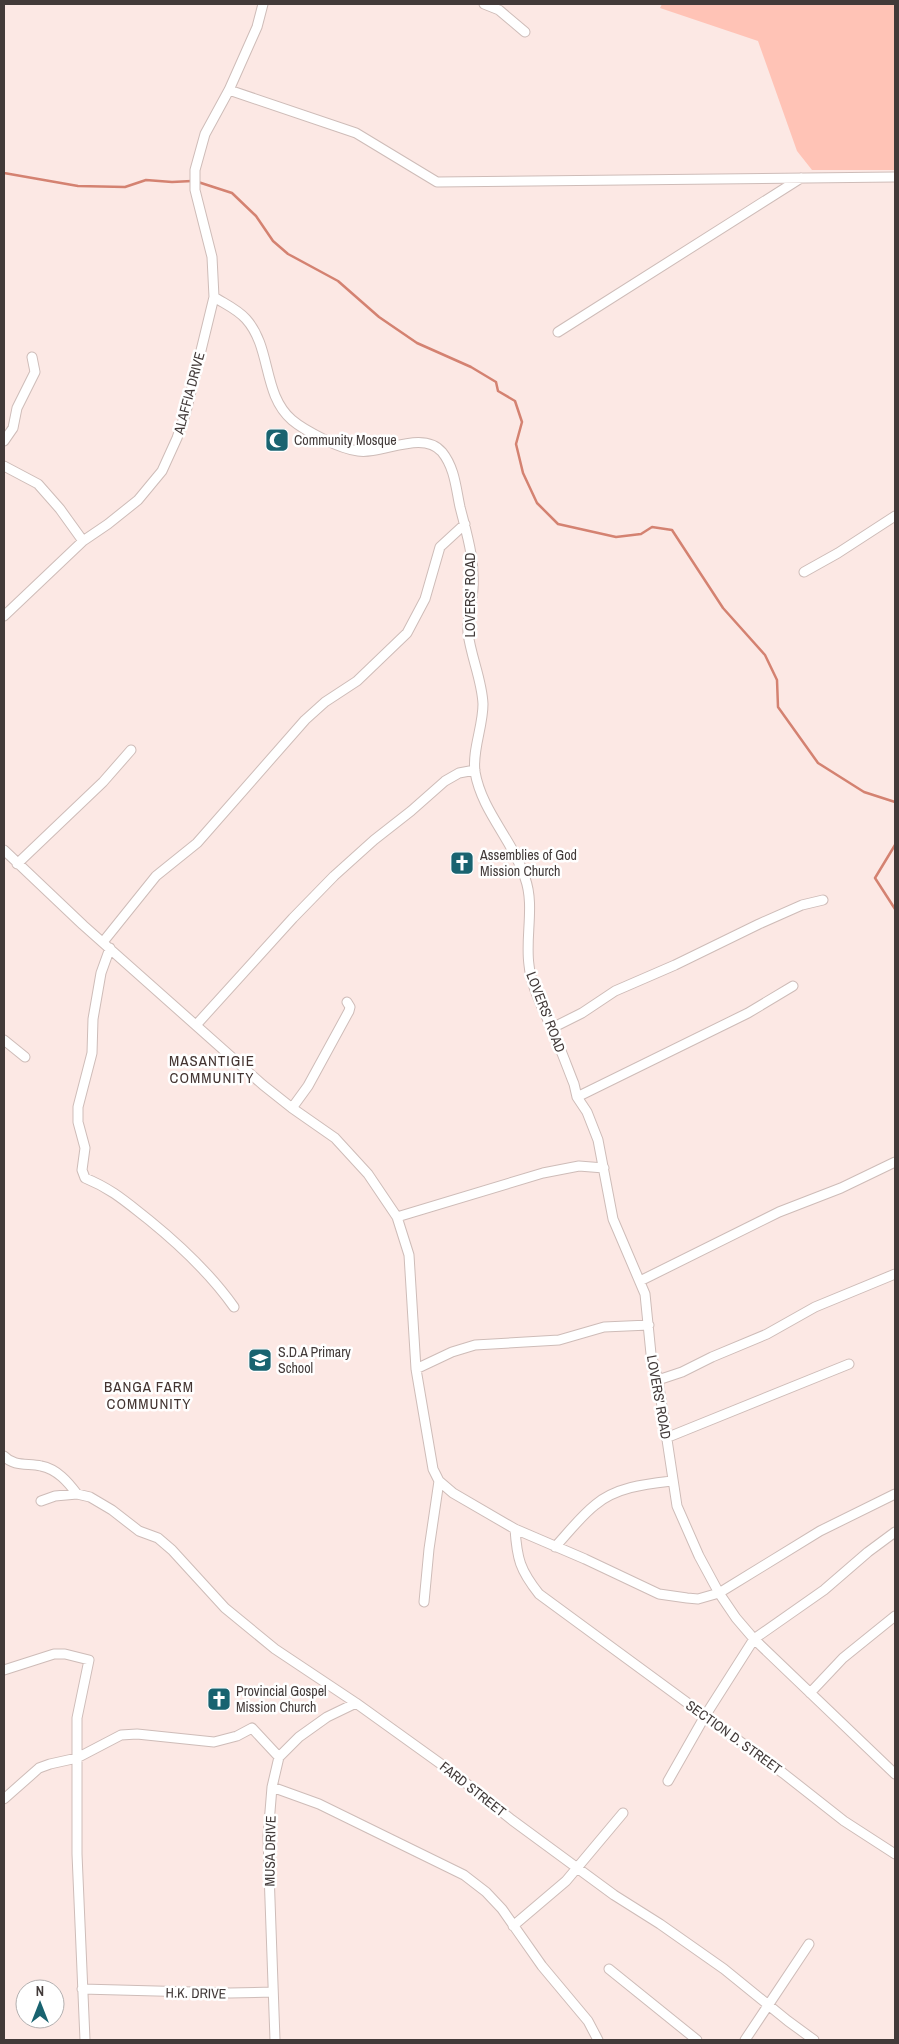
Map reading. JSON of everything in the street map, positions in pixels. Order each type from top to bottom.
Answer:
[{"type":"street","name":"ALAFFIA DRIVE","points":[[4,616],[83,541],[138,500],[162,471],[177,438],[186,412],[214,297],[212,257],[195,190],[195,170],[205,134],[229,90],[256,26],[263,4]]},
{"type":"street","points":[[484,4],[499,10],[525,32]]},
{"type":"street","points":[[229,90],[356,133],[437,182],[895,177]]},
{"type":"street","points":[[558,332],[801,178]]},
{"type":"street","name":"LOVERS' ROAD","points":[[214,297],[236,310],[248,321],[266,359],[276,399],[292,420],[325,438],[357,451],[367,452],[397,444],[416,443],[430,445],[440,450],[449,463],[469,538],[472,564],[473,590],[468,631],[482,689],[483,708],[478,731],[475,770],[487,807],[519,863],[527,881],[529,966],[535,990],[574,1084],[577,1097],[587,1112],[595,1132],[604,1168],[613,1220],[645,1294],[651,1354],[658,1380],[676,1506],[699,1556],[719,1593],[736,1618],[754,1639],[895,1774]]},
{"type":"street","points":[[4,441],[13,428],[17,408],[35,372],[32,357]]},
{"type":"street","points":[[4,466],[38,484],[60,509],[83,541]]},
{"type":"street","points":[[804,572],[838,553],[895,516]]},
{"type":"street","points":[[103,942],[156,876],[197,843],[305,720],[325,702],[357,681],[407,633],[425,598],[438,550],[465,524]]},
{"type":"street","points":[[17,864],[103,782],[131,750]]},
{"type":"street","points":[[197,1024],[293,918],[334,876],[445,781],[458,773],[475,770]]},
{"type":"street","points":[[4,850],[103,942],[292,1108],[335,1138],[368,1174],[397,1217],[409,1255],[416,1369],[433,1469],[439,1481],[453,1493],[515,1529],[659,1594],[698,1599],[719,1593],[820,1531],[895,1494]]},
{"type":"street","points":[[552,1028],[582,1013],[615,991],[675,965],[759,924],[802,906],[823,900]]},
{"type":"street","points":[[110,948],[101,973],[93,1019],[92,1053],[78,1107],[78,1122],[85,1148],[82,1170],[85,1178],[110,1189],[179,1244],[212,1278],[234,1307]]},
{"type":"street","points":[[577,1097],[748,1013],[793,986]]},
{"type":"street","points":[[292,1108],[308,1086],[349,1011],[347,1002]]},
{"type":"street","points":[[4,1040],[25,1057]]},
{"type":"street","points":[[640,1281],[778,1212],[841,1188],[895,1162]]},
{"type":"street","points":[[397,1217],[543,1173],[587,1166],[604,1168]]},
{"type":"street","points":[[658,1380],[682,1372],[767,1334],[816,1307],[895,1274]]},
{"type":"street","points":[[416,1369],[452,1352],[475,1345],[559,1340],[604,1328],[649,1325]]},
{"type":"street","points":[[666,1438],[849,1364]]},
{"type":"street","points":[[4,1456],[15,1463],[42,1466],[54,1470],[68,1482],[77,1494]]},
{"type":"street","points":[[424,1602],[429,1549],[439,1481]]},
{"type":"street","points":[[555,1547],[596,1504],[619,1491],[672,1481]]},
{"type":"street","points":[[41,1501],[55,1496],[77,1494]]},
{"type":"street","name":"FARD STREET","points":[[77,1494],[90,1496],[112,1510],[139,1532],[158,1538],[172,1550],[225,1608],[274,1649],[356,1703],[452,1772],[512,1820],[614,1895],[710,1959],[814,2040]]},
{"type":"street","name":"SECTION D. STREET","points":[[515,1529],[521,1568],[539,1594],[574,1618],[844,1821],[895,1854]]},
{"type":"street","points":[[668,1781],[705,1716],[754,1639],[824,1590],[868,1552],[895,1532]]},
{"type":"street","points":[[810,1693],[843,1658],[895,1616]]},
{"type":"street","points":[[4,1670],[54,1654],[65,1654],[89,1660],[77,1718],[77,1854],[85,2040]]},
{"type":"street","points":[[4,1799],[39,1768],[78,1758],[121,1735],[137,1734],[214,1742],[237,1736],[252,1728],[279,1757],[299,1738],[327,1717],[356,1703]]},
{"type":"street","name":"MUSA DRIVE","points":[[275,2040],[268,1836],[272,1787],[279,1757]]},
{"type":"street","points":[[272,1787],[319,1804],[464,1874],[486,1892],[502,1910],[542,1966],[588,2021],[598,2040]]},
{"type":"street","points":[[514,1926],[555,1892],[578,1868],[623,1813]]},
{"type":"street","points":[[745,2040],[809,1944]]},
{"type":"street","points":[[609,1969],[697,2040]]},
{"type":"street","name":"H.K. DRIVE","points":[[82,1989],[222,1993],[273,1992]]},
{"type":"shaded area","points":[[662,4],[895,4],[895,170],[812,170],[797,151],[758,41],[660,8]]},
{"type":"waterway","points":[[4,173],[78,186],[125,187],[146,180],[192,181]]},
{"type":"waterway","points":[[198,182],[232,193],[256,216],[273,241],[288,254],[338,281],[379,317],[417,343],[471,367],[496,382],[498,391],[515,401],[522,422],[516,444],[523,473],[537,503],[558,524],[616,537],[641,534],[652,527],[672,530],[723,608],[765,655],[777,680],[778,707],[818,763],[864,792],[895,802]]},
{"type":"waterway","points":[[895,845],[875,878],[895,909]]},
{"type":"place","name":"Community Mosque","points":[[277,440]]},
{"type":"place","name":"Assemblies of God Mission Church","points":[[462,863]]},
{"type":"place","name":"S.D.A Primary School","points":[[260,1360]]},
{"type":"place","name":"Provincial Gospel Mission Church","points":[[219,1699]]},
{"type":"district","name":"MASANTIGIE COMMUNITY","points":[[212,1070]]},
{"type":"district","name":"BANGA FARM COMMUNITY","points":[[149,1396]]}]
